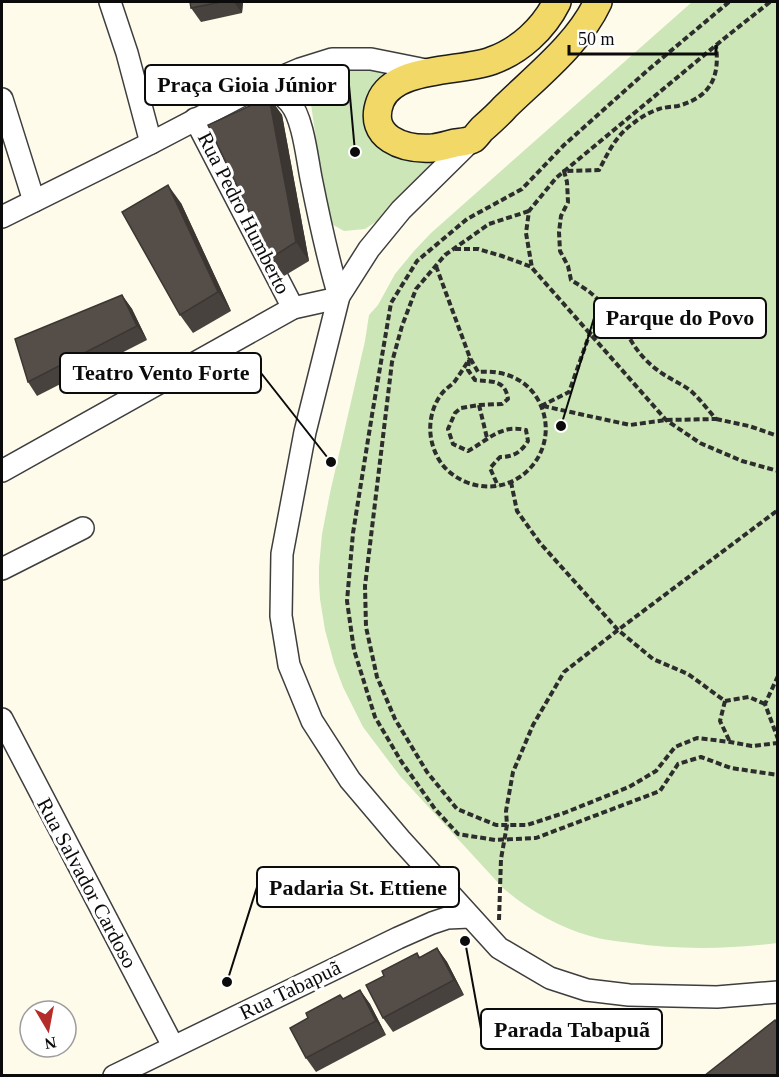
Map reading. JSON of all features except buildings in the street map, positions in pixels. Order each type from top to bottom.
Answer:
[{"type":"main road","points":[[557,2],[534,34],[513,51],[490,62],[431,71],[394,84],[380,100],[378,121],[381,131],[399,144],[412,147],[432,148],[472,140],[572,42],[598,2]]},
{"type":"street","points":[[110,2],[127,53],[151,142]]},
{"type":"street","points":[[2,217],[258,87],[300,69],[332,59],[371,59],[431,71]]},
{"type":"street","points":[[258,87],[279,93],[296,112],[338,297]]},
{"type":"street","points":[[2,99],[34,201]]},
{"type":"street","name":"Rua Pedro Humberto","points":[[195,119],[293,308]]},
{"type":"street","points":[[472,140],[401,210],[369,249],[338,297],[306,432],[282,554],[281,616],[289,665],[312,721],[350,780],[499,948],[550,978],[587,990],[629,995],[717,997],[777,992]]},
{"type":"street","points":[[2,471],[293,308],[338,297]]},
{"type":"street","points":[[2,569],[83,528]]},
{"type":"street","name":"Rua Salvador Cardoso","points":[[2,719],[173,1046]]},
{"type":"street","name":"Rua Tabapuã","points":[[114,1076],[432,923],[447,918],[470,917]]},
{"type":"path","points":[[729,2],[723,4],[564,145],[522,189],[467,219],[417,261],[391,303],[353,533],[347,601],[354,650],[375,717],[401,761],[435,809],[458,834],[495,840],[536,838],[660,791],[678,764],[701,757],[731,768],[777,775]]},
{"type":"path","points":[[532,268],[526,233],[529,211],[556,178],[770,2]]},
{"type":"path","points":[[564,171],[600,171],[614,142],[634,122],[658,109],[678,106],[700,98],[711,85],[718,63],[716,46]]},
{"type":"path","points":[[564,171],[568,202],[561,216],[560,250],[568,266],[571,279],[601,302],[609,314],[621,320],[630,340],[650,365],[691,391],[716,419]]},
{"type":"path","points":[[529,211],[489,224],[445,255],[435,266],[416,290],[402,326],[392,362],[365,586],[366,627],[377,677],[395,719],[427,772],[457,809],[496,825],[527,825],[629,787],[656,771],[675,747],[697,738],[752,746],[777,741],[765,704],[777,676]]},
{"type":"path","points":[[454,249],[478,249],[532,268],[666,420],[700,443],[742,461],[777,471]]},
{"type":"path","points":[[435,266],[470,358],[478,372],[504,373],[516,378],[526,385],[542,406],[546,432],[539,456],[522,476],[498,486],[472,484],[455,476],[441,463],[434,451],[431,439],[432,413],[437,401],[444,390],[454,382],[470,358]]},
{"type":"path","points":[[542,406],[569,392],[590,333],[609,314]]},
{"type":"path","points":[[470,358],[468,370],[475,380],[500,383],[507,390],[508,399],[502,404],[460,408],[455,413],[448,429],[453,444],[468,451],[508,428],[526,430],[528,441],[522,451],[510,457],[500,457],[490,468],[498,486]]},
{"type":"path","points":[[479,405],[487,438]]},
{"type":"path","points":[[542,406],[630,425],[666,420],[716,419],[749,426],[777,436]]},
{"type":"path","points":[[511,482],[517,511],[540,543],[618,630],[653,658],[688,674],[725,701],[749,697],[765,704]]},
{"type":"path","points":[[499,900],[501,858],[507,825],[506,811],[513,772],[533,725],[564,672],[777,510]]},
{"type":"path","points":[[725,701],[720,721],[730,741]]},
{"type":"green space","points":[[692,2],[778,2],[777,943],[741,947],[667,947],[595,937],[543,916],[502,887],[400,776],[363,727],[334,663],[325,630],[319,583],[322,534],[369,315],[378,305],[395,274],[431,233]]},
{"type":"green space","points":[[353,68],[380,69],[393,73],[368,120],[447,156],[383,217],[365,229],[344,231],[328,222],[311,104],[304,93],[292,82],[322,71]]},
{"type":"place","name":"Praça Gioia Júnior","points":[[355,152]]},
{"type":"place","name":"Parque do Povo","points":[[561,426]]},
{"type":"place","name":"Teatro Vento Forte","points":[[331,462]]},
{"type":"place","name":"Parada Tabapuã","points":[[465,941]]},
{"type":"place","name":"Padaria St. Ettiene","points":[[227,982]]}]
